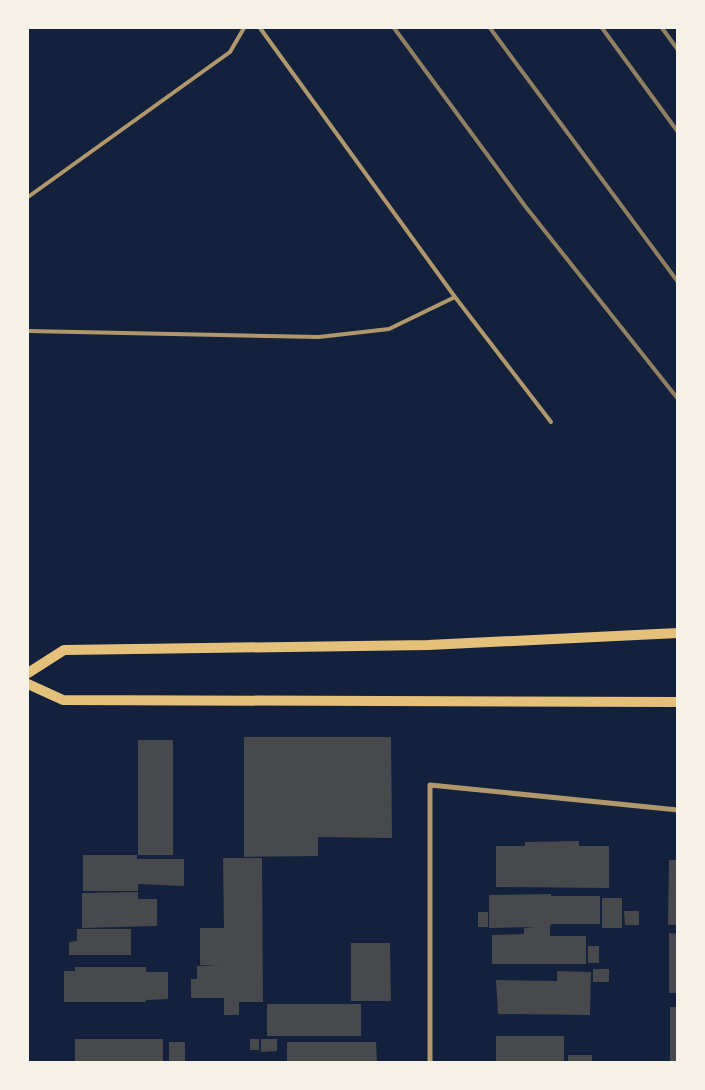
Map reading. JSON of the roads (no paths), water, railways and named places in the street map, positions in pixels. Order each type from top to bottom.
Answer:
[{"type":"main road","points":[[28,673],[64,650],[428,645],[678,633]]},
{"type":"main road","points":[[28,684],[63,700],[678,702]]},
{"type":"street","points":[[430,1062],[430,784],[678,810]]},
{"type":"lane","points":[[28,197],[230,52],[244,28]]},
{"type":"lane","points":[[260,28],[455,297],[551,422]]},
{"type":"lane","points":[[28,331],[319,337],[389,329],[455,297]]},
{"type":"railway","points":[[394,28],[525,206],[678,399]]},
{"type":"railway","points":[[490,28],[678,282]]},
{"type":"railway","points":[[602,28],[678,132]]},
{"type":"railway","points":[[662,28],[678,50]]}]
